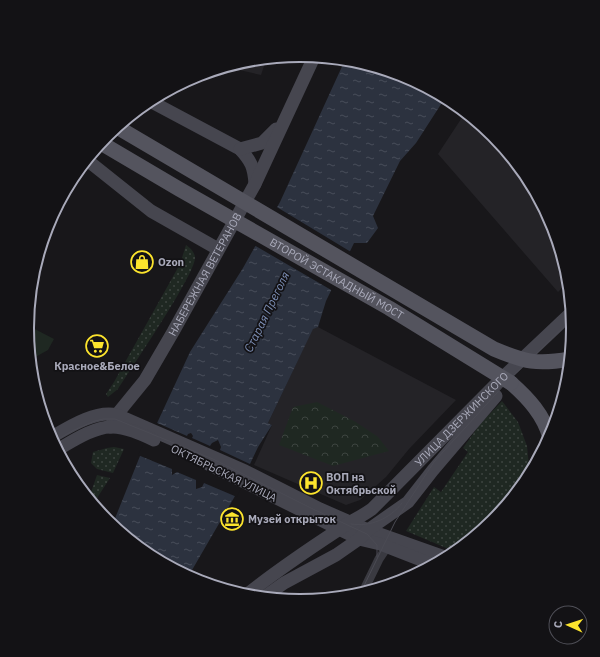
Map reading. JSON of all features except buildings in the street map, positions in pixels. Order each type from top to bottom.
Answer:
[{"type":"main road","name":"НАБЕРЕЖНАЯ ВЕТЕРАНОВ","points":[[114,421],[145,380],[255,184],[311,63]]},
{"type":"main road","points":[[157,104],[240,149],[252,165],[255,184]]},
{"type":"main road","points":[[240,149],[262,143],[287,115]]},
{"type":"main road","name":"ВТОРОЙ ЭСТАКАДНЫЙ МОСТ","points":[[123,131],[494,349],[528,362],[550,362],[564,360]]},
{"type":"main road","name":"ВТОРОЙ ЭСТАКАДНЫЙ МОСТ","points":[[106,146],[179,189],[390,308],[511,383],[526,396],[538,412],[547,428]]},
{"type":"main road","points":[[92,164],[151,211],[218,249]]},
{"type":"main road","name":"УЛИЦА ДЗЕРЖИНСКОГО","points":[[253,590],[270,576],[339,529],[372,509],[500,380],[565,318]]},
{"type":"main road","name":"УЛИЦА ДЗЕРЖИНСКОГО","points":[[271,593],[284,583],[336,555],[369,534],[408,502],[498,393],[566,328]]},
{"type":"main road","name":"ОКТЯБРЬСКАЯ УЛИЦА","points":[[56,435],[96,416],[109,413],[114,421],[130,426],[193,457],[243,476],[351,522],[387,547],[427,562]]},
{"type":"main road","points":[[62,447],[114,421]]},
{"type":"main road","name":"ОКТЯБРЬСКАЯ УЛИЦА","points":[[243,476],[339,529],[369,534]]},
{"type":"main road","points":[[369,534],[439,555]]},
{"type":"street","points":[[366,586],[379,559],[387,547]]},
{"type":"shaded area","points":[[264,65],[261,75],[239,70]]},
{"type":"shaded area","points":[[462,117],[500,153],[521,181],[539,211],[546,227],[561,277],[563,287],[558,292],[438,154]]},
{"type":"shaded area","points":[[318,327],[456,400],[409,449],[386,477],[360,500],[346,505],[254,465],[272,425],[268,423],[313,328]]},
{"type":"green space","points":[[186,245],[193,251],[195,257],[193,266],[186,281],[162,322],[118,389],[108,397],[106,394],[180,264]]},
{"type":"green space","points":[[34,329],[54,339],[48,350],[36,357]]},
{"type":"green space","points":[[502,401],[518,422],[527,446],[529,464],[521,476],[488,517],[449,549],[406,531],[434,487],[441,492],[468,452],[463,448],[480,424]]},
{"type":"green space","points":[[317,402],[356,422],[378,437],[389,451],[333,466],[279,445],[293,407]]},
{"type":"green space","points":[[114,447],[124,449],[113,473],[97,469],[91,463],[93,452]]},
{"type":"green space","points":[[97,475],[110,478],[97,498],[91,492]]},
{"type":"water","name":"Старая Преголя","points":[[342,66],[386,77],[418,90],[442,103],[416,143],[400,161],[373,216],[378,228],[367,243],[354,243],[326,301],[318,327],[313,329],[268,423],[272,425],[258,447],[235,496],[191,571],[152,550],[115,519],[140,456],[152,434],[190,352],[243,268],[280,202]]},
{"type":"pier","points":[[275,206],[351,252],[333,291],[254,245]]},
{"type":"pier","points":[[155,422],[187,436],[191,433],[193,436],[192,438],[210,446],[218,440],[221,447],[220,450],[252,465],[237,497],[204,483],[202,487],[196,489],[196,480],[177,472],[172,475],[172,469],[138,455]]},
{"type":"tram line","points":[[364,586],[395,522],[434,462],[506,383],[566,325]]},
{"type":"tram line","points":[[58,439],[95,421],[115,419],[213,459],[367,534],[377,545],[377,557]]},
{"type":"tram line","points":[[351,524],[358,525],[379,521],[392,513],[402,503]]},
{"type":"place","name":"Ozon","points":[[142,262]]},
{"type":"place","name":"Красное&Белое","points":[[97,346]]},
{"type":"place","name":"ВОП на Октябрьской","points":[[311,483]]},
{"type":"place","name":"Музей открыток","points":[[232,519]]}]
